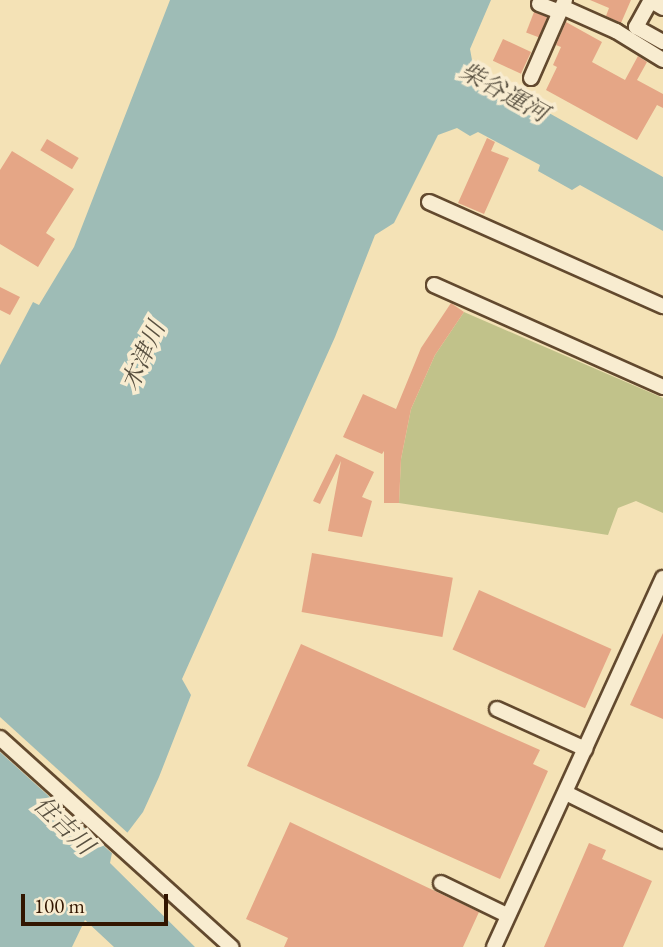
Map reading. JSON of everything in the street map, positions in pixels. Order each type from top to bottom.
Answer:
[{"type":"street","points":[[655,3],[636,27],[663,42]]},
{"type":"street","points":[[539,4],[562,6],[616,31],[663,60]]},
{"type":"street","points":[[537,74],[562,6]]},
{"type":"street","points":[[429,202],[663,306]]},
{"type":"street","points":[[434,285],[663,387]]},
{"type":"street","points":[[494,947],[663,578]]},
{"type":"street","points":[[497,709],[585,749]]},
{"type":"street","points":[[0,738],[231,947]]},
{"type":"street","points":[[566,793],[663,841]]},
{"type":"street","points":[[441,883],[508,915]]},
{"type":"green space","points":[[464,312],[663,398],[663,513],[636,501],[618,508],[608,535],[399,503],[401,459],[411,409],[435,355]]},
{"type":"water","points":[[170,0],[491,0],[470,49],[474,71],[663,177],[663,231],[580,185],[572,190],[538,171],[540,165],[478,132],[470,136],[457,128],[438,135],[394,223],[375,235],[335,337],[182,679],[191,695],[159,777],[143,812],[112,853],[110,863],[195,947],[114,947],[85,920],[72,947],[0,947],[0,365],[33,302],[39,305],[74,247]]},
{"type":"pier","points":[[0,717],[130,835],[115,856],[0,752]]},
{"type":"building","points":[[590,0],[631,0],[621,23],[606,16],[609,8]]},
{"type":"building","points":[[534,12],[547,17],[539,38],[526,33]]},
{"type":"building","points":[[566,22],[602,42],[592,62],[625,80],[638,56],[647,62],[637,80],[663,94],[663,108],[657,105],[637,140],[546,90],[557,67],[553,65],[561,47],[556,45]]},
{"type":"building","points":[[503,39],[531,52],[521,74],[493,61]]},
{"type":"building","points":[[487,138],[495,142],[491,151],[509,158],[484,214],[458,203]]},
{"type":"building","points":[[47,139],[79,158],[72,169],[40,150]]},
{"type":"building","points":[[12,151],[74,189],[46,233],[55,239],[38,267],[0,244],[0,170]]},
{"type":"building","points":[[0,287],[20,297],[10,315],[0,310]]},
{"type":"building","points":[[451,303],[464,312],[435,355],[411,409],[401,459],[399,503],[384,503],[384,451],[382,454],[343,437],[363,394],[396,409],[421,348]]},
{"type":"building","points":[[336,454],[374,472],[362,497],[372,501],[362,537],[328,531],[341,461],[320,504],[313,501]]},
{"type":"building","points":[[312,553],[453,578],[442,637],[302,612]]},
{"type":"building","points":[[479,590],[611,649],[585,708],[453,649]]},
{"type":"building","points":[[663,633],[663,719],[630,705]]},
{"type":"building","points":[[301,644],[540,750],[533,764],[548,771],[500,879],[247,766]]},
{"type":"building","points":[[290,822],[479,912],[463,947],[284,947],[288,938],[246,919]]},
{"type":"building","points":[[589,843],[606,850],[602,859],[652,881],[623,947],[544,947]]},
{"type":"water label","name":"柴谷運河","points":[[504,92]]},
{"type":"water label","name":"木津川","points":[[143,356]]},
{"type":"water label","name":"住吉川","points":[[64,825]]}]
